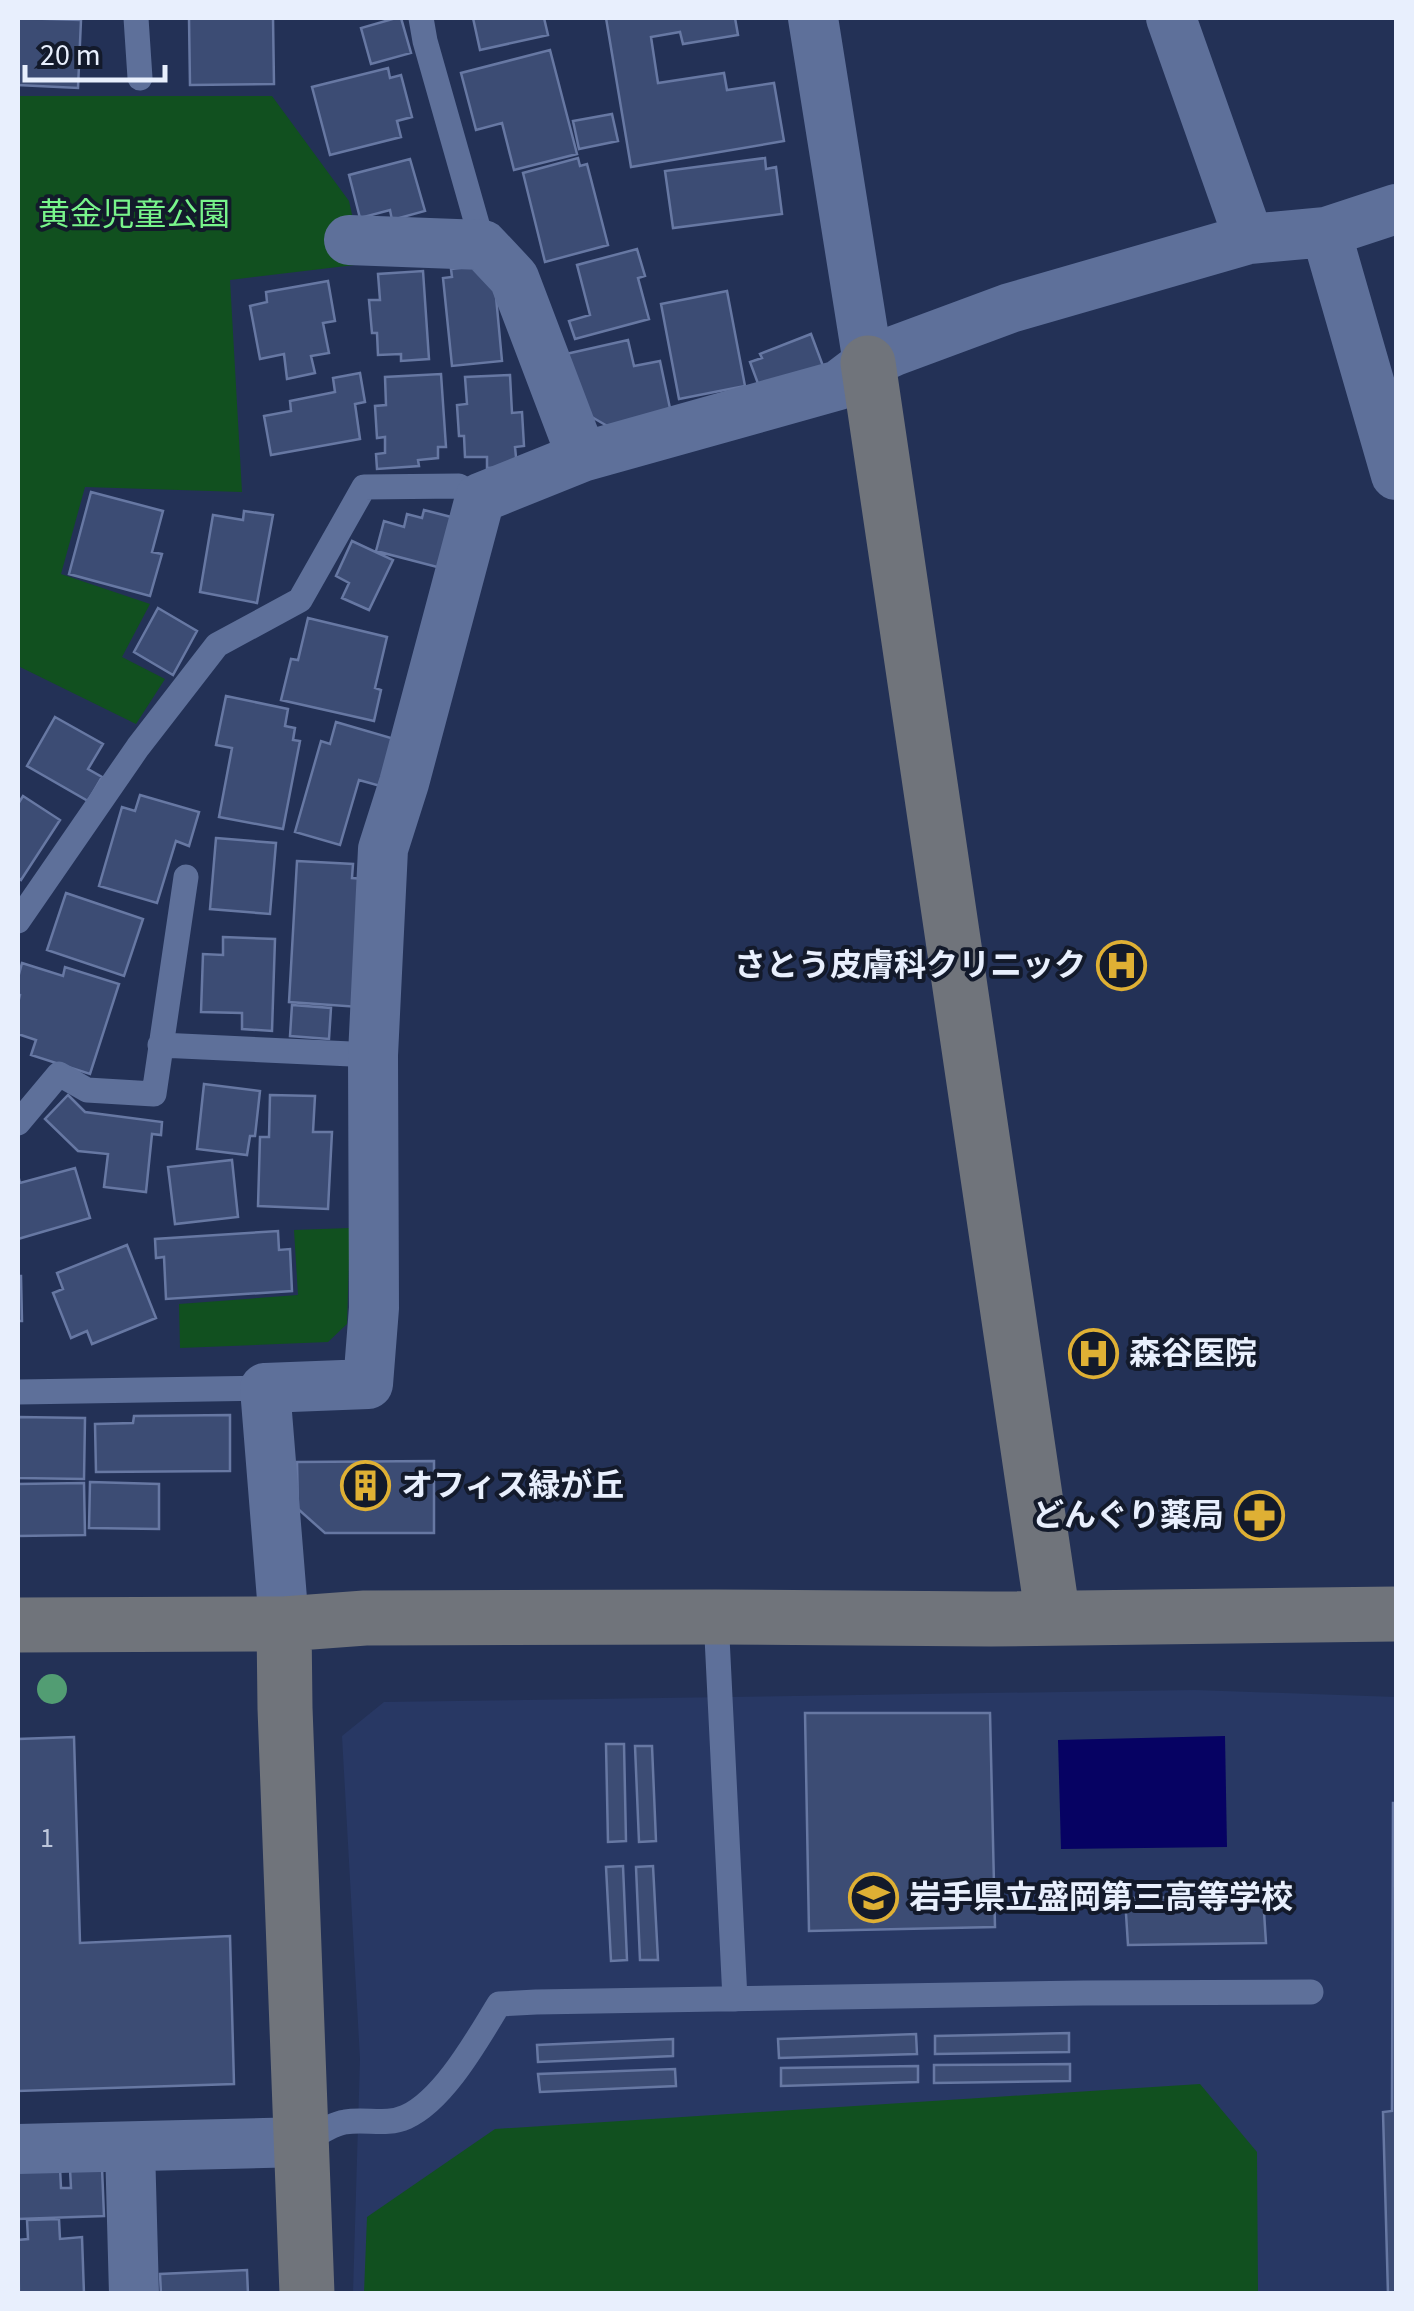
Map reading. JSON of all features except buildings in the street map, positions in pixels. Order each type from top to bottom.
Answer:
[{"type":"street","points":[[814,18],[1052,1618]]},
{"type":"street","points":[[1171,18],[1248,240]]},
{"type":"street","points":[[307,2294],[284,1624],[265,1388],[368,1384],[374,1308],[373,1055],[382,850],[404,783],[480,498],[582,457],[838,384],[894,351],[1010,308],[1248,240],[1326,232],[1396,208]]},
{"type":"street","points":[[1326,232],[1396,475]]},
{"type":"street","points":[[349,240],[483,245],[514,278],[582,457]]},
{"type":"street","points":[[18,1625],[284,1624],[365,1618],[1396,1614]]},
{"type":"street","points":[[18,2148],[303,2142]]},
{"type":"street","points":[[130,2147],[134,2294]]},
{"type":"lane","points":[[136,18],[140,78]]},
{"type":"lane","points":[[421,18],[483,245]]},
{"type":"lane","points":[[18,921],[138,747],[217,644],[300,600],[364,488],[459,486],[480,498]]},
{"type":"lane","points":[[18,1124],[59,1074],[87,1090],[154,1094],[186,877]]},
{"type":"lane","points":[[160,1045],[373,1055]]},
{"type":"lane","points":[[18,1392],[265,1388]]},
{"type":"lane","points":[[716,1617],[736,1999]]},
{"type":"lane","points":[[303,2142],[344,2122],[377,2123],[406,2117],[434,2096],[460,2065],[499,2004],[1311,1992]]},
{"type":"shaded area","name":"岩手県立盛岡第三高等学校","points":[[1195,1690],[1396,1697],[1396,2293],[353,2293],[360,2059],[342,1736],[384,1702]]},
{"type":"shaded area","points":[[1225,1736],[1227,1847],[1061,1849],[1058,1740]]},
{"type":"green space","name":"黄金児童公園","points":[[18,96],[272,96],[349,201],[363,264],[230,280],[242,492],[85,487],[61,574],[150,604],[122,657],[165,679],[136,724],[18,666]]},
{"type":"green space","points":[[350,1228],[347,1324],[328,1342],[180,1348],[179,1304],[298,1295],[294,1230]]},
{"type":"green space","points":[[1200,2084],[1257,2152],[1258,2293],[364,2293],[367,2217],[495,2129]]},
{"type":"place","name":"さとう皮膚科クリニック","points":[[1121,965]]},
{"type":"place","name":"森谷医院","points":[[1094,1353]]},
{"type":"place","name":"オフィス緑が丘","points":[[366,1485]]},
{"type":"place","name":"どんぐり薬局","points":[[1259,1515]]},
{"type":"place","name":"岩手県立盛岡第三高等学校","points":[[874,1897]]}]
